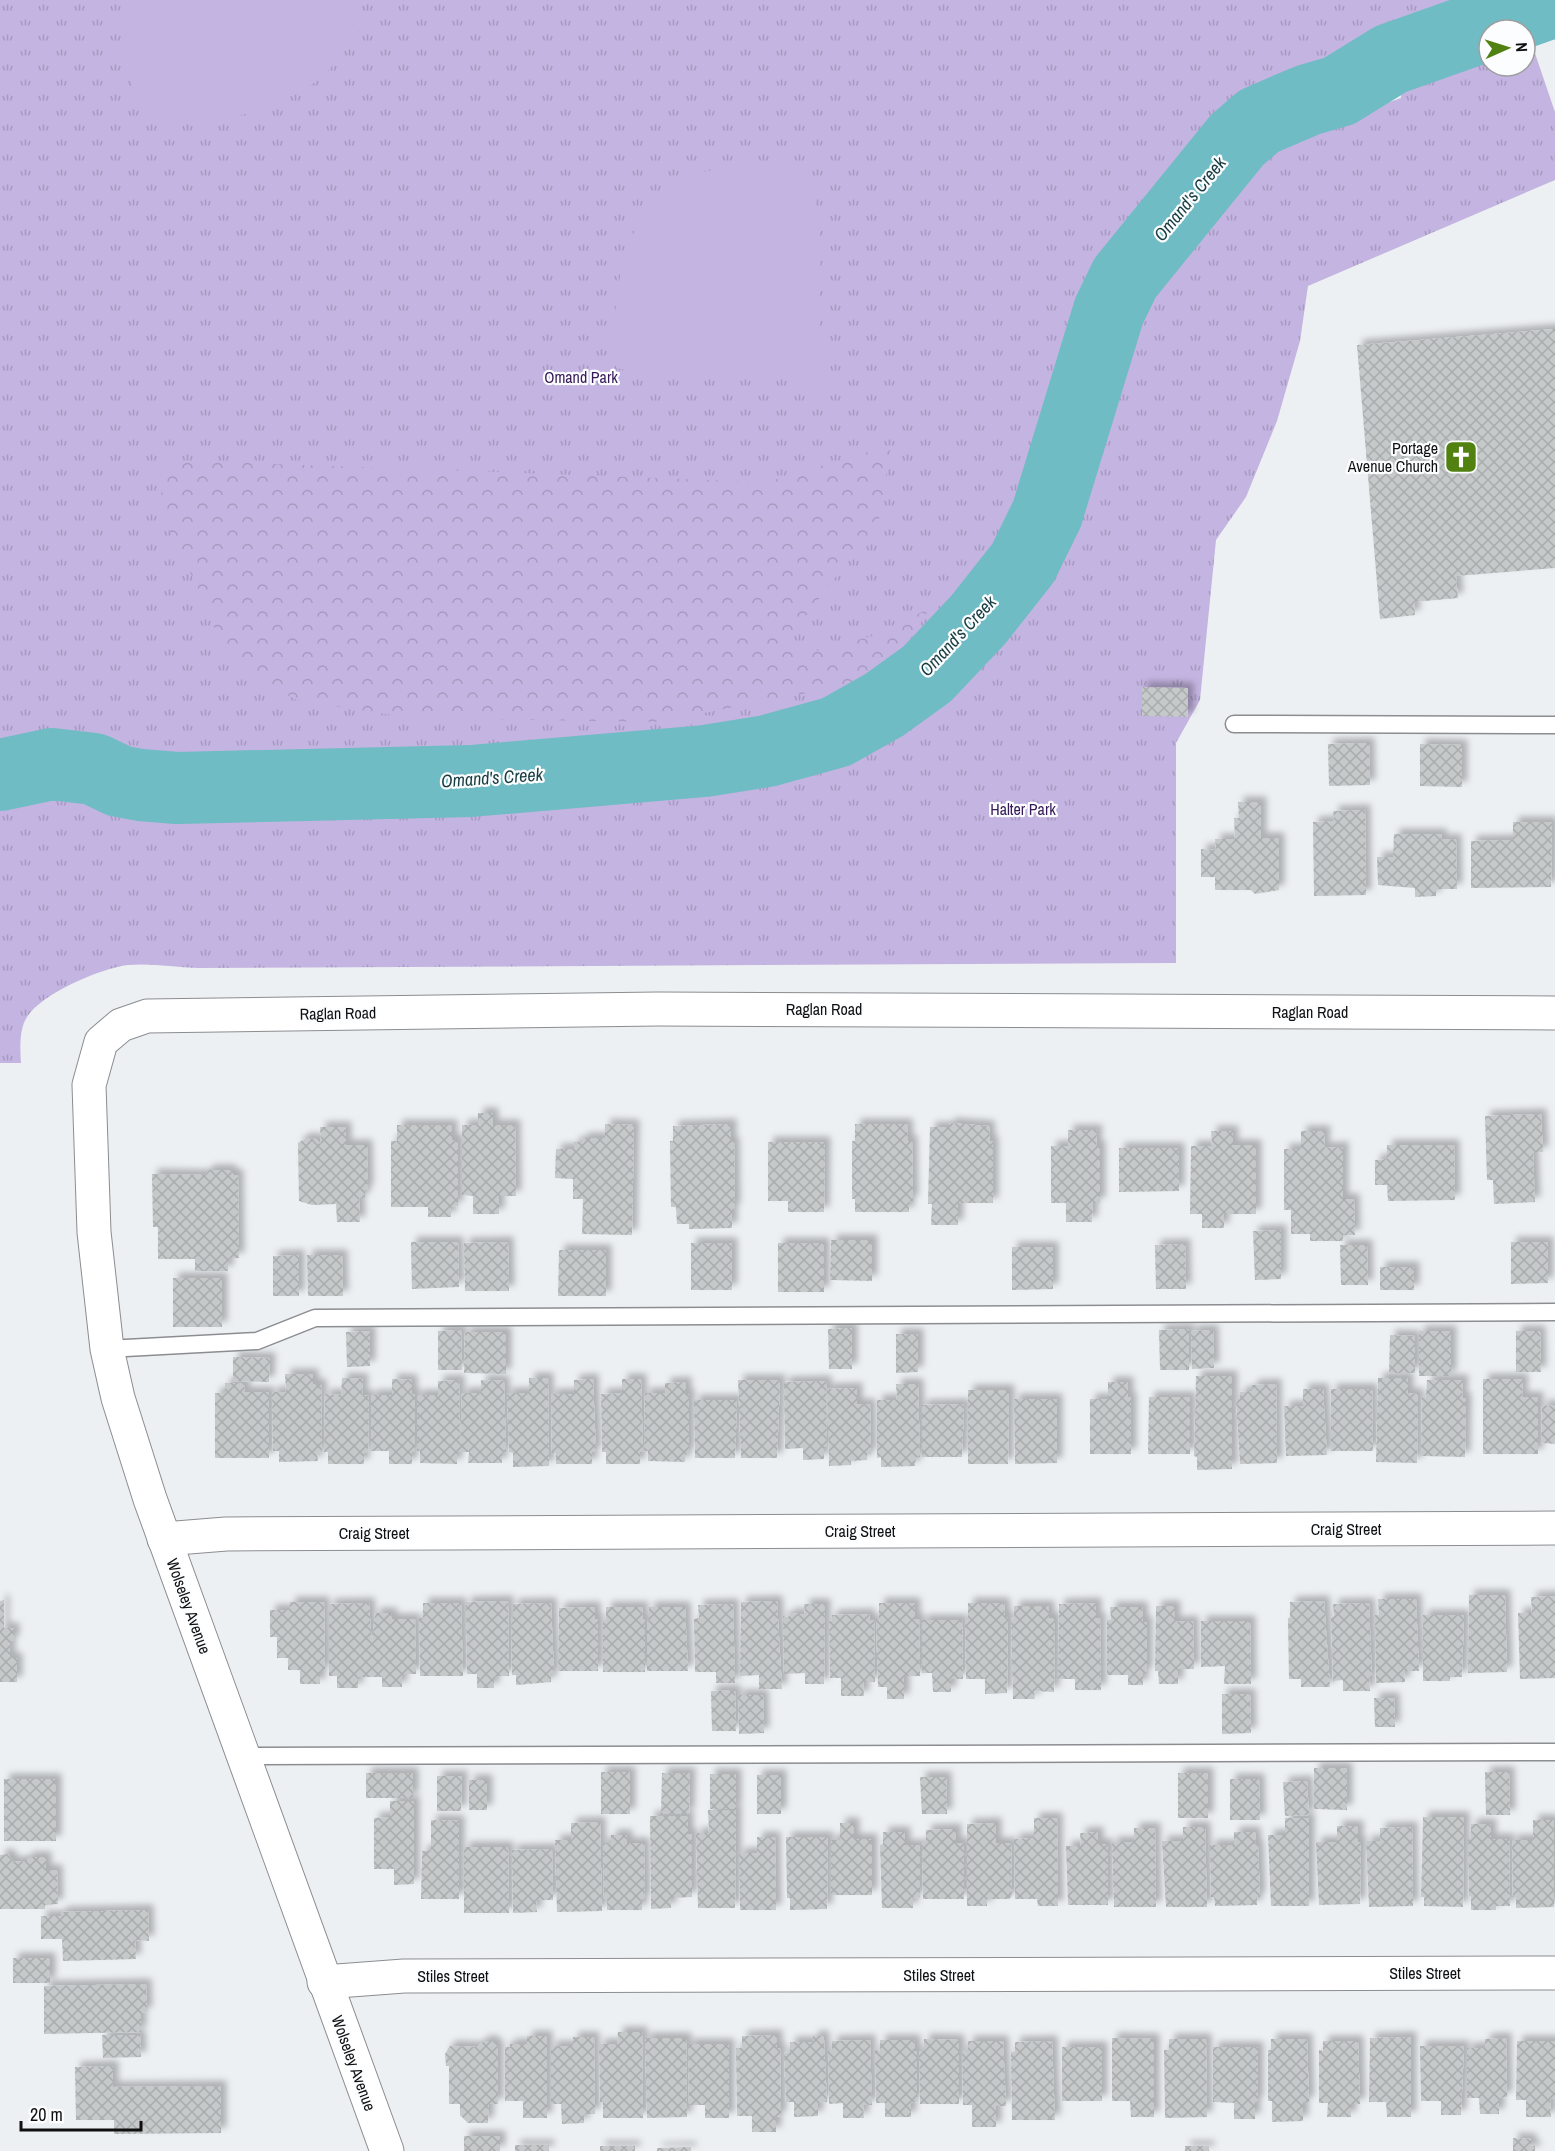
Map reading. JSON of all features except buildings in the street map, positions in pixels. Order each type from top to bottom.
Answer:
[{"type":"street","name":"Raglan Road","points":[[101,1042],[121,1025],[147,1016],[658,1009],[1555,1013]]},
{"type":"street","name":"Wolseley Avenue","points":[[101,1042],[88,1085],[88,1121],[94,1232],[107,1349],[118,1398],[164,1539],[387,2151]]},
{"type":"street","name":"Craig Street","points":[[164,1539],[226,1534],[1555,1528]]},
{"type":"street","name":"Stiles Street","points":[[324,1982],[394,1976],[1555,1973]]},
{"type":"lane","points":[[1234,724],[1555,725]]},
{"type":"lane","points":[[107,1349],[257,1341],[315,1318],[1555,1312]]},
{"type":"lane","points":[[242,1756],[1555,1752]]},
{"type":"green space","name":"Omand Park","points":[[0,0],[1519,0],[1461,25],[1387,40],[1339,70],[1322,86],[1285,95],[1239,114],[1196,152],[1160,197],[1102,261],[1082,317],[1057,437],[1041,469],[1031,505],[1012,525],[993,576],[964,612],[911,663],[873,691],[837,711],[742,735],[630,756],[420,752],[199,765],[200,810],[450,801],[746,775],[801,762],[858,736],[956,670],[1042,561],[1075,488],[1118,344],[1167,262],[1216,204],[1248,158],[1278,132],[1312,122],[1341,119],[1401,98],[1400,76],[1477,47],[1477,78],[1537,78],[1537,59],[1555,112],[1555,180],[1308,286],[1300,341],[1277,421],[1246,497],[1216,540],[1200,700],[1176,743],[1176,963],[198,968],[128,965],[88,977],[58,991],[34,1008],[24,1022],[21,1063],[0,1063]]},
{"type":"green space","points":[[120,0],[363,0],[348,39],[326,73],[285,99],[258,110],[230,118],[201,121],[175,119],[153,110],[136,94],[128,74]]},
{"type":"green space","points":[[729,166],[769,166],[789,170],[805,180],[812,191],[819,228],[819,330],[831,375],[825,390],[810,391],[799,375],[632,372],[617,368],[612,344],[619,285],[628,246],[636,228],[659,197],[675,185],[694,175]]},
{"type":"green space","points":[[891,445],[879,520],[787,641],[816,651],[876,635],[930,608],[904,649],[848,685],[657,722],[411,718],[297,700],[260,682],[221,649],[206,604],[160,512],[164,460],[767,482]]},
{"type":"waterway","name":"Omand's Creek","points":[[0,775],[52,764],[94,769],[119,781],[177,788],[471,781],[705,761],[767,751],[836,732],[884,705],[927,674],[978,620],[1023,563],[1047,514],[1109,311],[1125,278],[1237,140],[1259,121],[1308,100],[1339,91],[1391,59],[1555,1]]},
{"type":"place","name":"Portage Avenue Church","points":[[1461,457]]},
{"type":"park label","name":"Halter Park","points":[[1023,809]]}]
